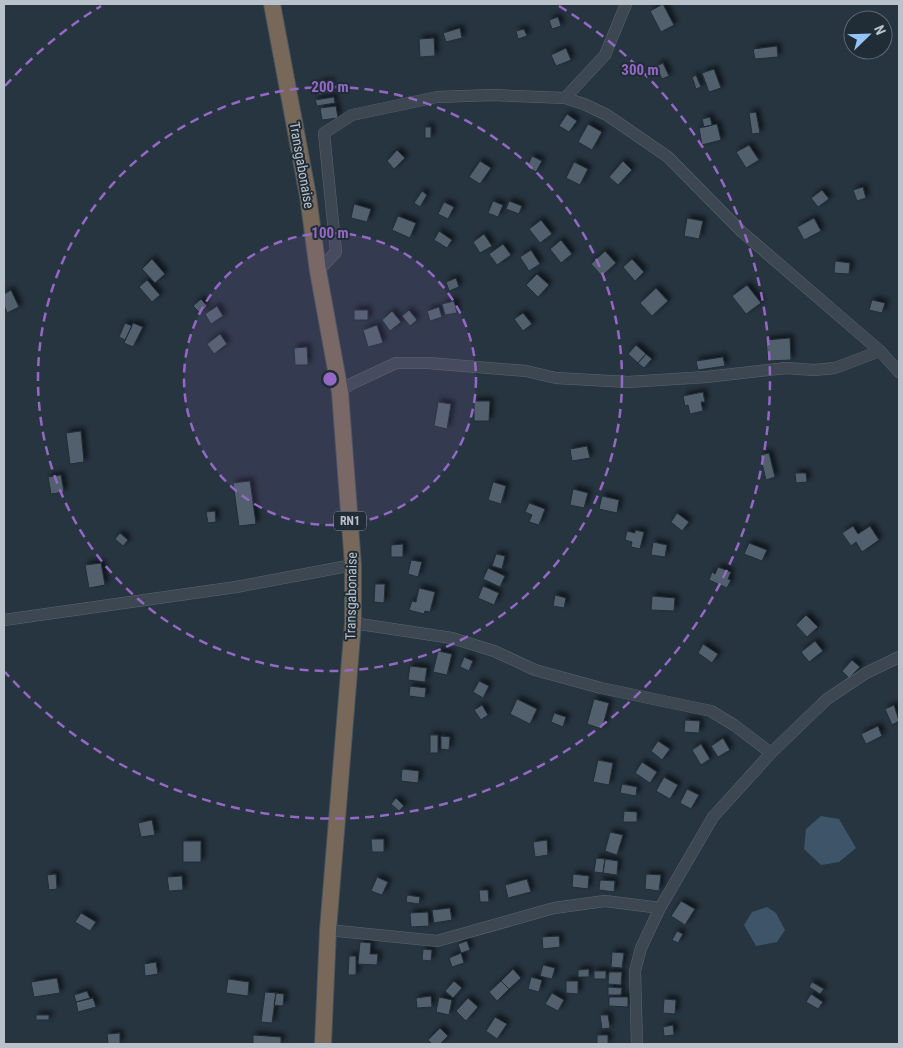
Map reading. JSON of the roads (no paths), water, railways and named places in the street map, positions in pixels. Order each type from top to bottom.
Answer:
[{"type":"highway","name":"Transgabonaise","points":[[272,4],[308,196],[318,271],[340,392],[353,565],[353,623],[328,930],[324,1044]]},
{"type":"street","points":[[566,98],[605,55],[626,4]]},
{"type":"street","points":[[318,271],[336,252],[324,133],[352,115],[436,97],[492,95],[566,98],[607,114],[668,157],[742,232],[880,351],[899,372]]},
{"type":"street","points":[[340,392],[351,384],[396,363],[428,363],[526,371],[556,378],[628,382],[706,377],[786,368],[814,370],[835,368],[880,351]]},
{"type":"street","points":[[4,620],[236,587],[353,565]]},
{"type":"street","points":[[353,623],[452,638],[494,651],[535,670],[563,678],[601,688],[711,710],[734,725],[771,754]]},
{"type":"street","points":[[638,1044],[635,971],[641,948],[660,908],[713,816],[771,754],[827,699],[866,673],[899,657]]},
{"type":"street","points":[[328,930],[437,941],[554,908],[606,901],[660,908]]},
{"type":"water","points":[[821,816],[839,819],[856,848],[839,862],[821,865],[804,849],[806,829]]},
{"type":"water","points":[[767,907],[776,913],[785,930],[777,942],[756,946],[744,925],[752,912]]}]
